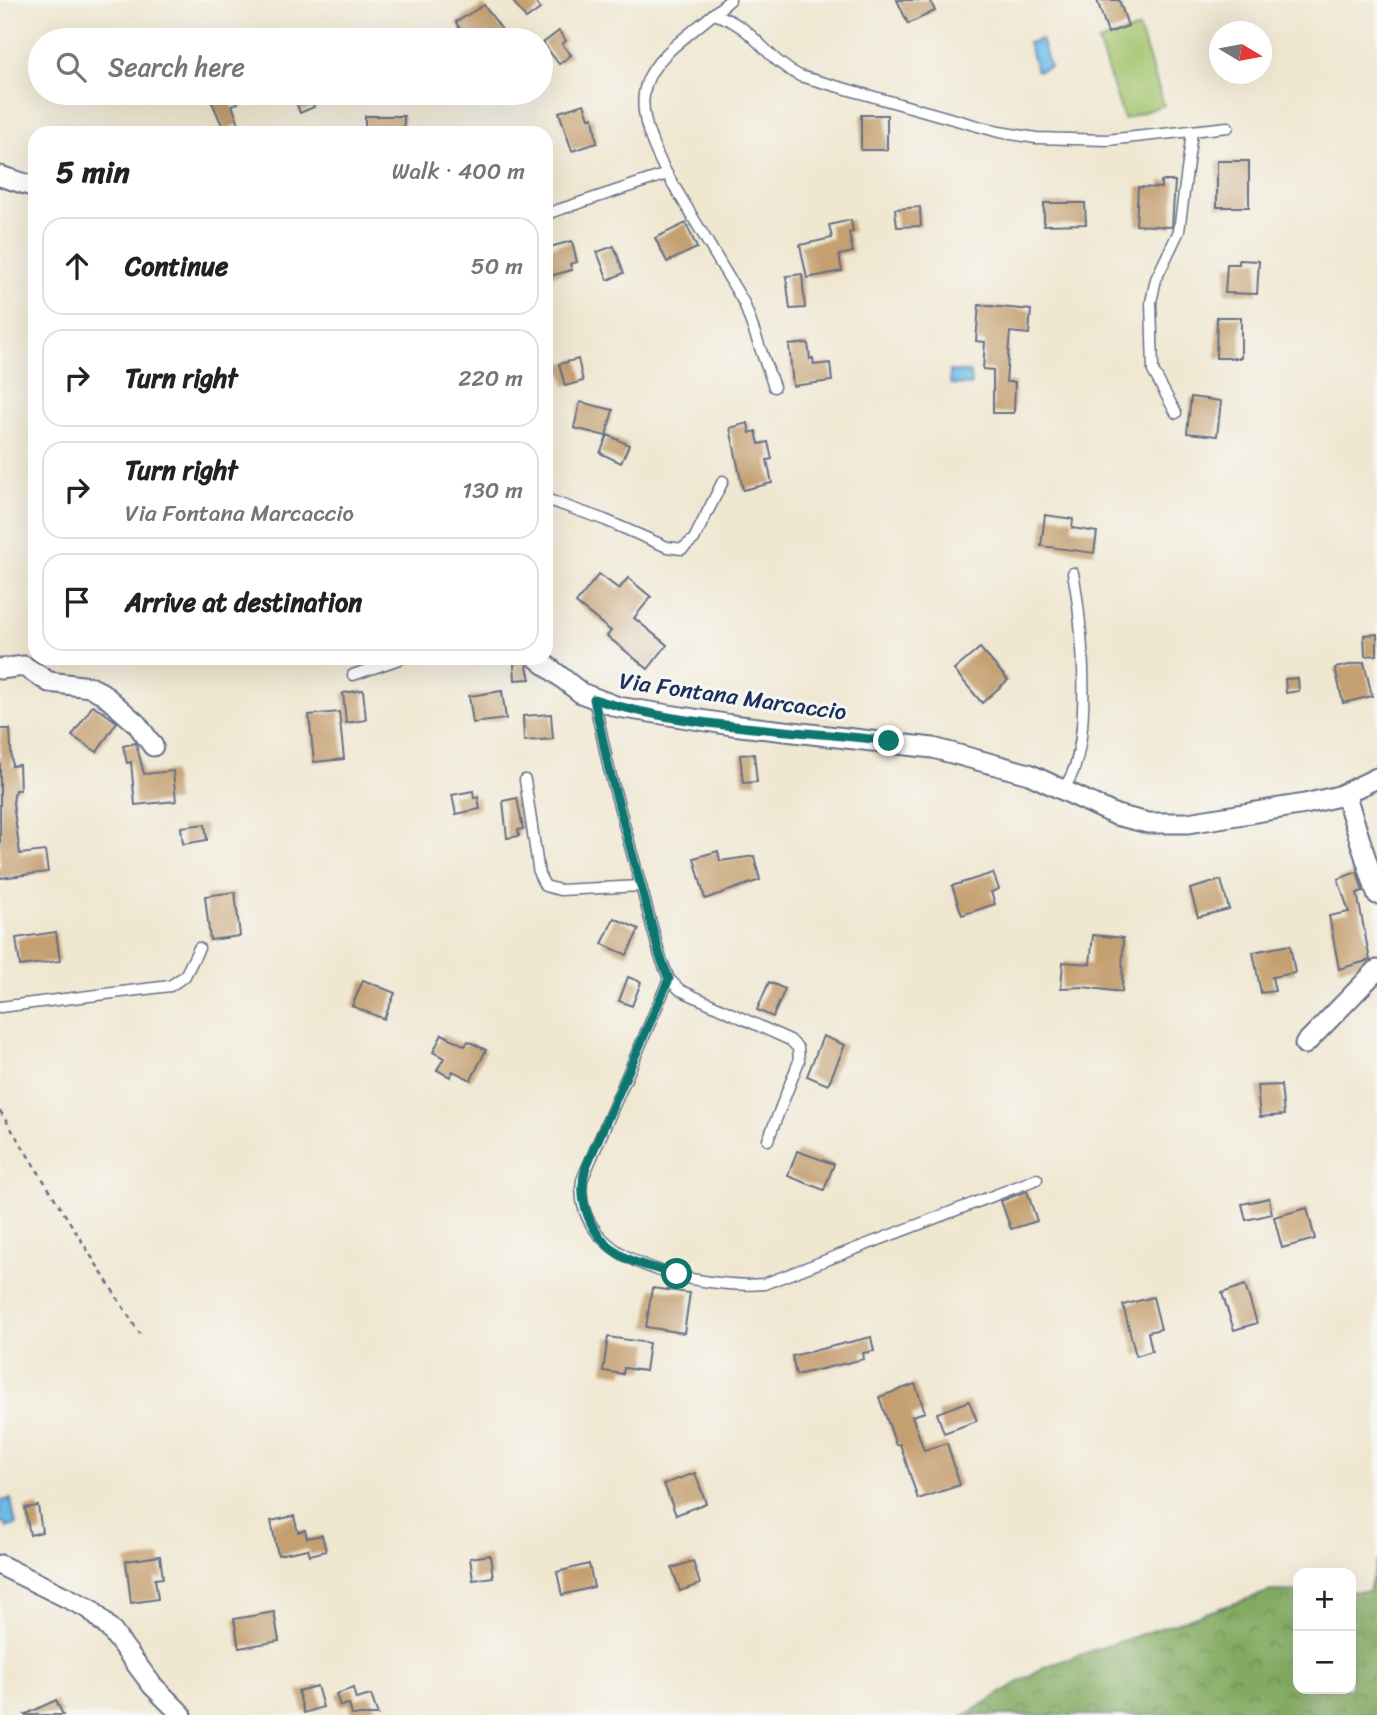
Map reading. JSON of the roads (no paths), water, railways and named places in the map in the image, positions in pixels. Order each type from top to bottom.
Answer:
[{"type":"street","points":[[0,176],[28,185]]},
{"type":"street","name":"Via Fontana Marcaccio","points":[[545,665],[570,686],[594,699],[625,708],[732,725],[933,748],[1010,768],[1063,788],[1116,816],[1168,825],[1305,804],[1345,793],[1377,778]]},
{"type":"street","points":[[0,669],[24,666],[49,682],[95,689],[137,724],[153,746]]},
{"type":"street","points":[[1345,793],[1377,894]]},
{"type":"street","points":[[1305,1044],[1377,970]]},
{"type":"street","points":[[0,1565],[90,1609],[111,1630],[152,1685],[182,1715]]},
{"type":"lane","points":[[730,0],[661,56],[644,86],[643,116],[647,134],[667,174],[744,303],[774,387]]},
{"type":"lane","points":[[713,14],[742,25],[772,57],[809,80],[999,132],[1047,139],[1089,140],[1228,127]]},
{"type":"lane","points":[[1176,413],[1153,371],[1150,308],[1156,279],[1179,231],[1192,132]]},
{"type":"lane","points":[[553,212],[667,174]]},
{"type":"lane","points":[[553,501],[667,547],[682,548],[697,534],[723,481]]},
{"type":"lane","points":[[1063,788],[1074,774],[1080,752],[1083,638],[1073,573]]},
{"type":"lane","points":[[353,675],[382,665]]},
{"type":"lane","points":[[594,699],[640,886],[669,979],[680,990],[796,1045],[799,1061],[768,1140]]},
{"type":"lane","points":[[526,780],[538,874],[545,886],[560,890],[640,886]]},
{"type":"lane","points":[[0,1007],[170,986],[185,976],[199,948]]},
{"type":"lane","points":[[669,979],[582,1180],[586,1213],[601,1237],[617,1253],[639,1263],[705,1281],[731,1285],[764,1284],[1037,1179]]},
{"type":"water","points":[[1041,39],[1050,67],[1037,71],[1028,43]]},
{"type":"water","points":[[950,371],[971,372],[971,385],[950,384]]},
{"type":"water","points":[[11,1499],[16,1525],[6,1528],[4,1522],[0,1523],[0,1501]]}]
